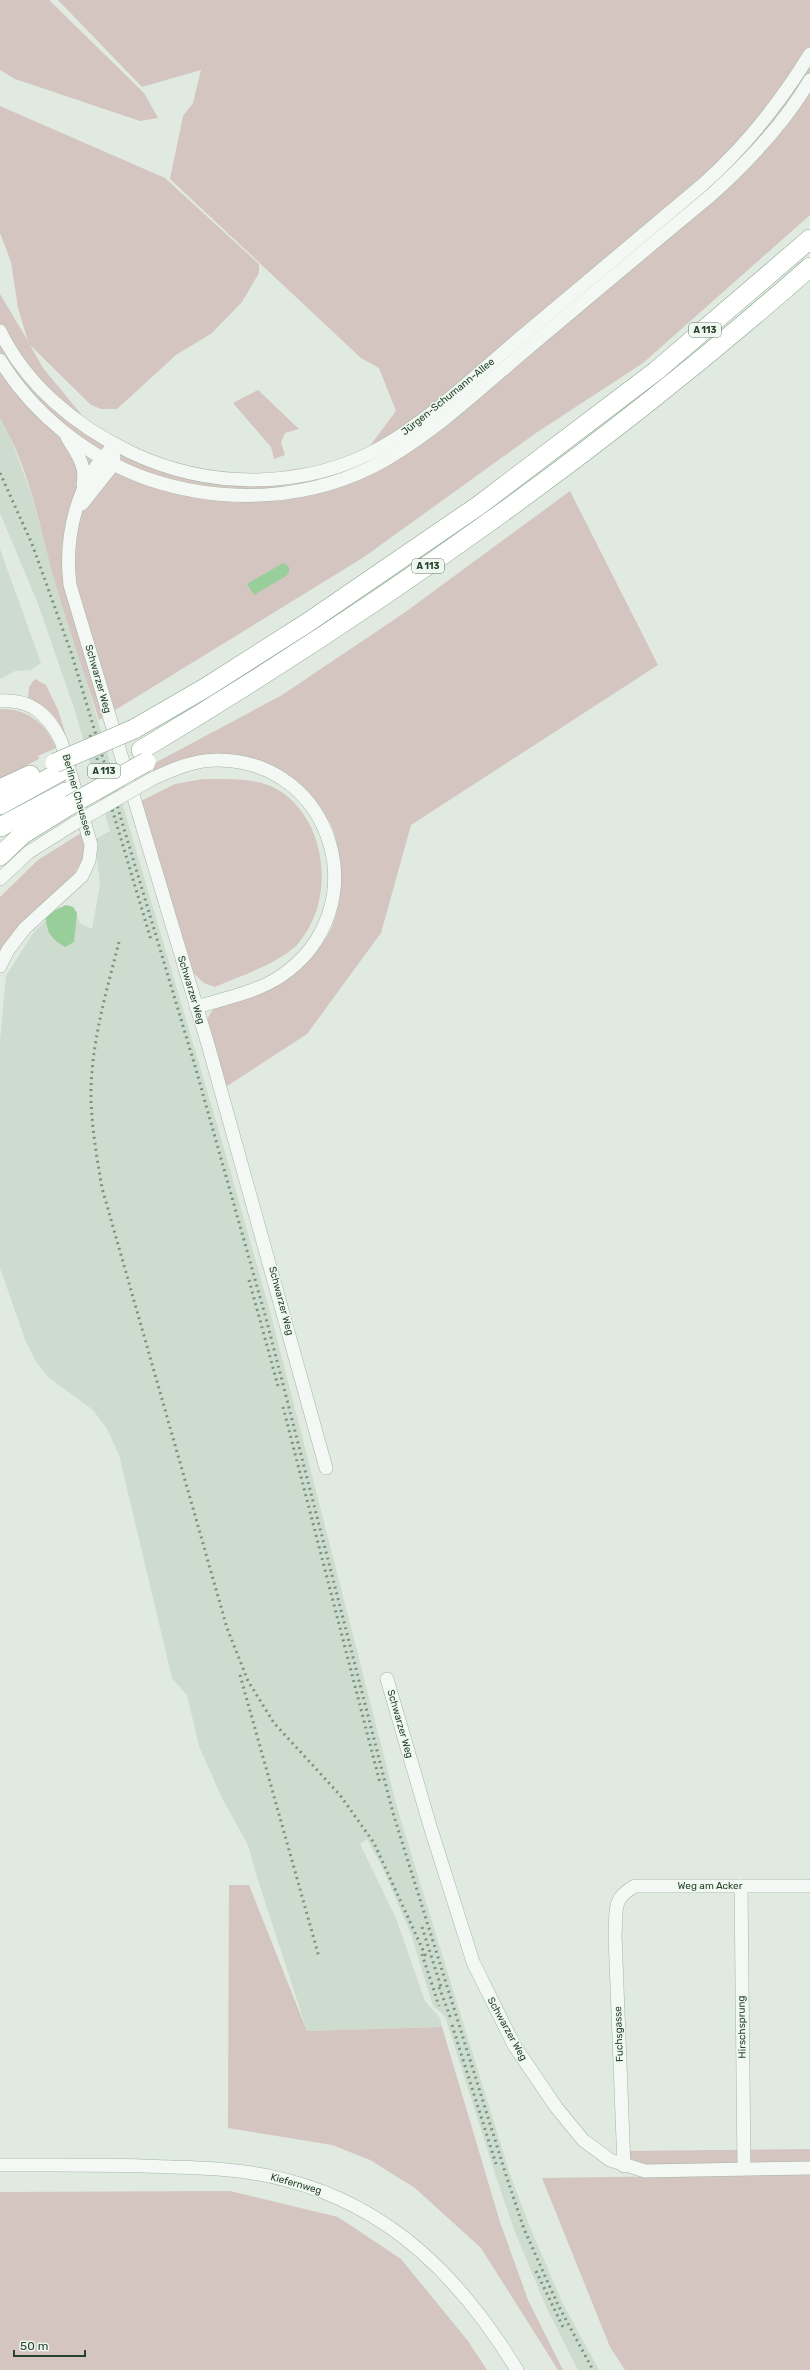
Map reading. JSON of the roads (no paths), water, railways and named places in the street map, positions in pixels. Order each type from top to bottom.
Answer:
[{"type":"highway","name":"A 113","points":[[58,767],[134,729],[205,688],[370,582],[478,506],[656,371],[810,239]]},
{"type":"highway","name":"A 113","points":[[0,827],[146,764],[206,711],[360,613],[504,514],[659,394],[810,267]]},
{"type":"highway","points":[[0,790],[58,767]]},
{"type":"highway","points":[[0,805],[58,767]]},
{"type":"highway","points":[[0,856],[23,834],[68,798]]},
{"type":"street","name":"Jürgen-Schumann-Allee","points":[[0,332],[20,365],[38,387],[64,410],[102,438],[146,459],[176,470],[213,477],[268,481],[298,477],[325,470],[381,447],[431,413],[730,160],[777,104],[810,54]]},
{"type":"street","name":"Jürgen-Schumann-Allee","points":[[0,360],[26,396],[65,434],[114,465],[129,472],[174,487],[198,492],[244,496],[270,495],[327,484],[356,474],[384,460],[446,417],[732,176],[790,110],[810,80]]},
{"type":"street","points":[[65,434],[82,463],[85,473],[82,492]]},
{"type":"street","name":"Schwarzer Weg","points":[[115,445],[101,457],[82,492],[69,543],[68,563],[70,585],[252,1197],[326,1468]]},
{"type":"street","points":[[114,465],[115,445]]},
{"type":"street","name":"Schwarzer Weg","points":[[77,511],[114,465]]},
{"type":"street","name":"Berliner Chaussee","points":[[0,701],[18,701],[33,706],[48,719],[55,728],[66,755],[91,844],[90,861],[82,876],[25,928],[8,950],[0,966]]},
{"type":"street","points":[[0,879],[29,852],[75,823],[146,764],[186,765],[203,762],[238,761],[258,767],[277,776],[295,788],[312,806],[322,821],[334,853],[334,901],[323,929],[305,956],[281,976],[244,993],[196,1007]]},
{"type":"street","name":"Schwarzer Weg","points":[[387,1679],[463,1936],[485,1988],[514,2045],[572,2127],[598,2154],[624,2166],[644,2171],[810,2168]]},
{"type":"street","name":"Weg am Acker","points":[[617,1902],[621,1893],[635,1886],[810,1886]]},
{"type":"street","name":"Hirschsprung","points":[[741,1886],[744,2168]]},
{"type":"street","name":"Fuchsgasse","points":[[617,1902],[615,1935],[624,2166]]},
{"type":"street","name":"Kiefernweg","points":[[0,2165],[217,2168],[286,2180],[326,2193],[382,2222],[414,2244],[434,2261],[482,2315],[517,2370]]},
{"type":"railway","points":[[0,473],[32,544],[72,655],[195,1066],[267,1322],[393,1813],[506,2175],[524,2229],[558,2305],[593,2370]]},
{"type":"railway","points":[[90,735],[151,940]]},
{"type":"railway","points":[[119,942],[100,1020],[91,1080],[91,1100],[98,1166],[102,1188],[227,1628],[248,1681],[274,1723],[340,1795],[374,1843],[427,1959]]},
{"type":"railway","points":[[249,1280],[278,1386]]},
{"type":"railway","points":[[283,1407],[380,1783]]},
{"type":"railway","points":[[240,1675],[319,1957]]},
{"type":"railway","points":[[422,1927],[442,1990]]},
{"type":"railway","points":[[422,1954],[439,2006]]},
{"type":"railway","points":[[439,1987],[451,2019]]},
{"type":"railway","points":[[452,2025],[496,2164]]},
{"type":"railway","points":[[536,2271],[563,2327]]}]
